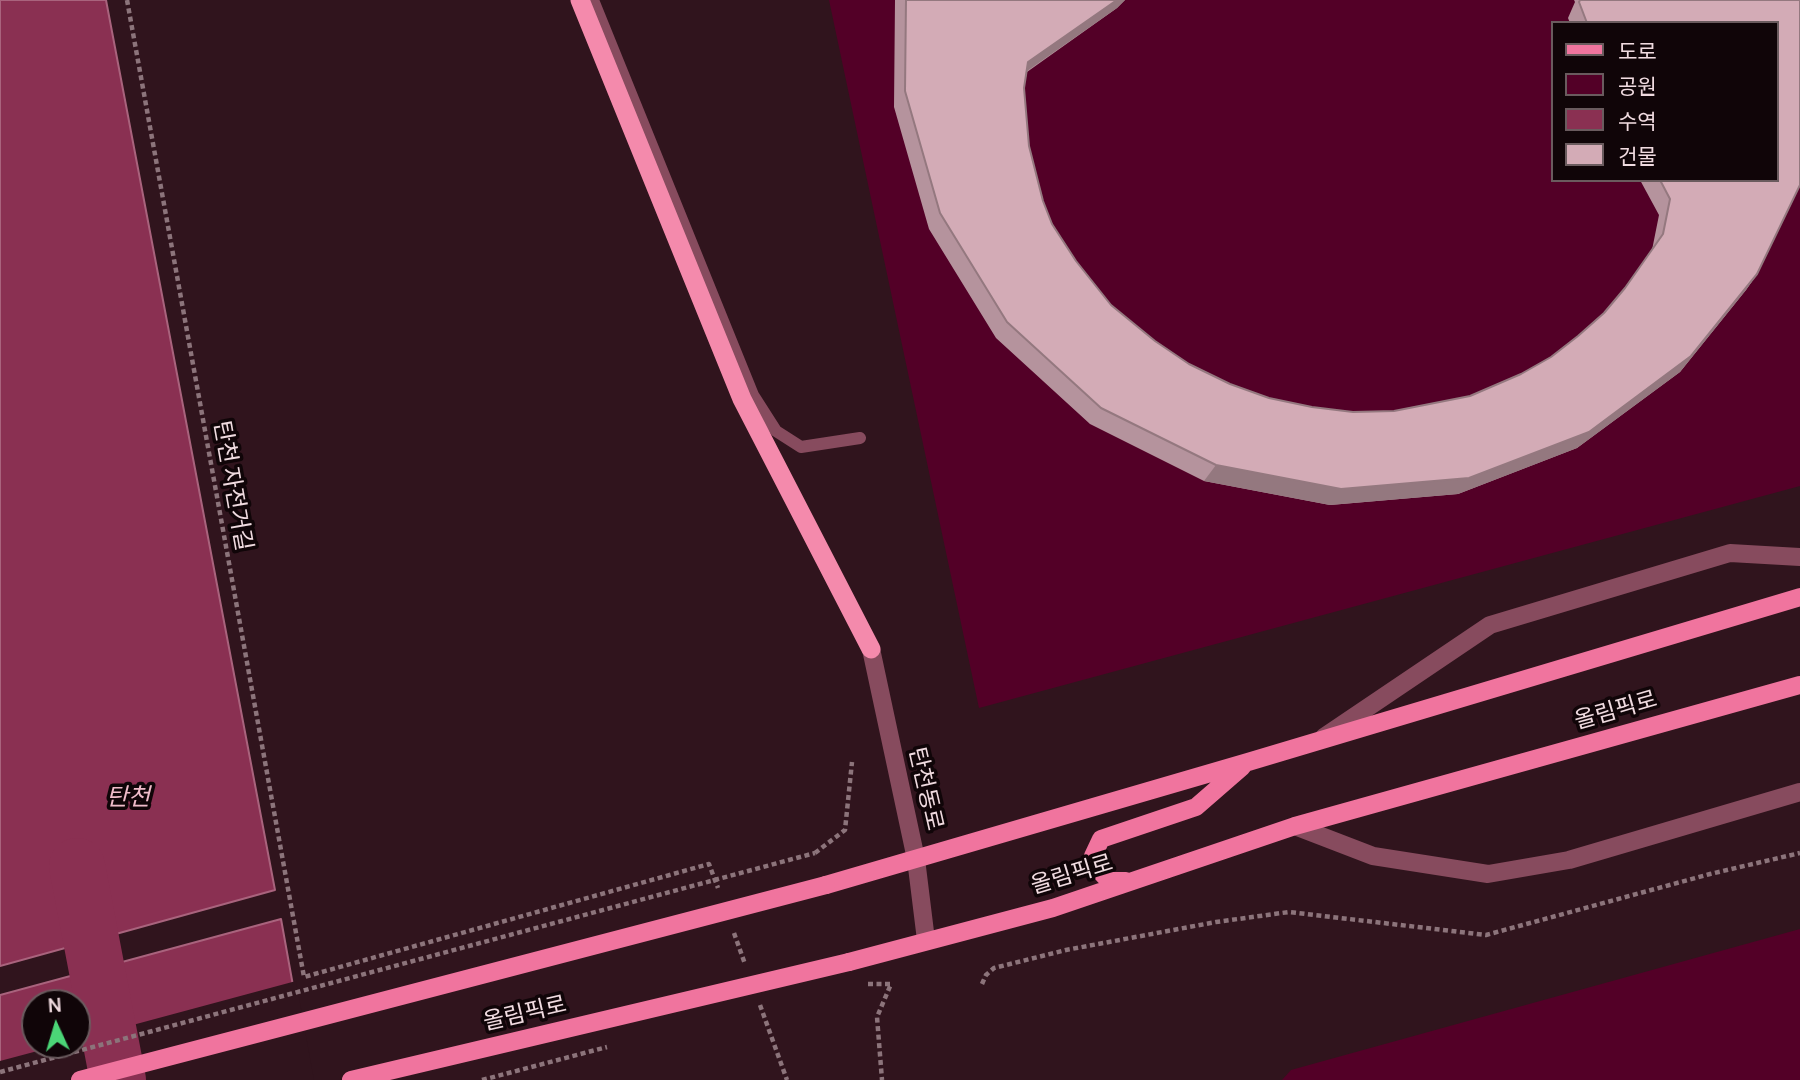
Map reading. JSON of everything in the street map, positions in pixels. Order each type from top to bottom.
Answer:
[{"type":"highway","points":[[580,0],[742,399],[871,649]]},
{"type":"main road","points":[[80,1080],[826,885],[1800,597]]},
{"type":"main road","name":"올림픽로","points":[[351,1080],[849,962],[1053,908],[1295,826],[1800,685]]},
{"type":"main road","points":[[1153,875],[1130,881],[1109,881],[1097,868],[1093,856],[1101,839],[1196,807],[1248,762]]},
{"type":"street","points":[[1318,741],[1490,625],[1730,553],[1800,557]]},
{"type":"street","name":"탄천동로","points":[[871,649],[916,859],[926,940]]},
{"type":"street","points":[[1295,826],[1373,856],[1488,874],[1569,860],[1800,792]]},
{"type":"lane","points":[[593,0],[753,394],[776,430],[801,447],[860,438]]},
{"type":"path","name":"탄천 자전거길","points":[[127,0],[304,978]]},
{"type":"path","points":[[0,1072],[815,853],[845,830],[852,762]]},
{"type":"path","points":[[982,984],[986,975],[994,968],[1066,950],[1216,922],[1289,912],[1486,935],[1710,874],[1800,853]]},
{"type":"path","points":[[882,1080],[877,1017],[891,984]]},
{"type":"green space","points":[[829,0],[1800,0],[1800,486],[979,708]]},
{"type":"green space","points":[[1800,929],[1800,1080],[1282,1080],[1291,1070]]},
{"type":"water","name":"탄천","points":[[0,0],[106,0],[275,890],[0,966]]},
{"type":"water","points":[[281,919],[310,1080],[0,1080],[0,995],[21,989],[21,1059],[91,1059],[91,989],[22,989]]},
{"type":"pier","points":[[296,981],[314,1080],[0,1080],[0,1061],[21,1055],[21,1059],[91,1059],[91,1036]]},
{"type":"building","points":[[906,0],[1117,0],[1028,62],[1024,88],[1029,146],[1043,201],[1052,224],[1076,261],[1111,305],[1155,341],[1189,364],[1230,384],[1269,398],[1353,412],[1394,411],[1470,396],[1521,374],[1551,357],[1604,313],[1663,234],[1670,199],[1661,182],[1779,182],[1779,21],[1586,21],[1580,0],[1800,0],[1800,185],[1757,274],[1691,356],[1589,432],[1469,478],[1341,489],[1216,465],[1101,408],[1007,322],[940,213],[905,91]]},
{"type":"waterway","name":"탄천","points":[[77,866],[118,1080]]}]
